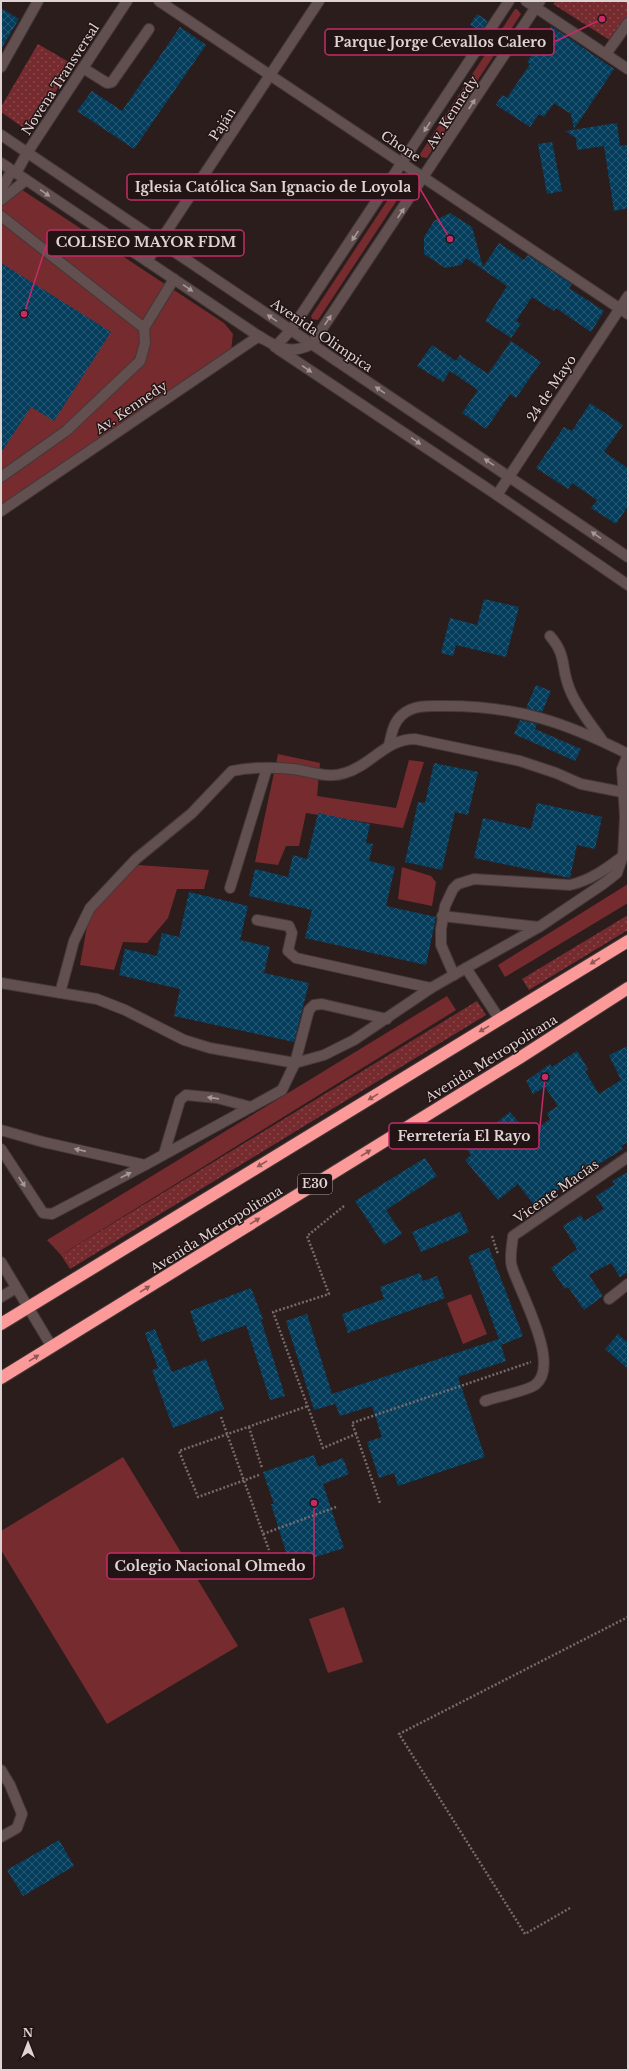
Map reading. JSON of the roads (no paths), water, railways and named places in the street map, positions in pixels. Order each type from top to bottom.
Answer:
[{"type":"highway","points":[[1,1324],[628,941]]},
{"type":"highway","name":"Avenida Metropolitana","points":[[1,1378],[521,1057],[628,988]]},
{"type":"street","points":[[1,67],[38,1]]},
{"type":"street","name":"Novena Transversal","points":[[1,190],[127,1]]},
{"type":"street","name":"Chone","points":[[159,1],[624,311]]},
{"type":"street","name":"Paján","points":[[147,261],[319,1]]},
{"type":"street","name":"Av. Kennedy","points":[[275,347],[291,330],[403,164],[509,1]]},
{"type":"street","points":[[526,1],[538,4],[628,69]]},
{"type":"street","name":"Av. Kennedy","points":[[312,344],[424,178],[538,4]]},
{"type":"street","points":[[606,54],[628,23]]},
{"type":"street","points":[[83,68],[107,83],[112,82],[149,29]]},
{"type":"street","name":"Avenida Olimpica","points":[[1,135],[628,557]]},
{"type":"street","points":[[1,163],[628,584]]},
{"type":"street","points":[[1,200],[26,180]]},
{"type":"street","points":[[1,216],[144,328]]},
{"type":"street","points":[[1,477],[66,431],[140,361],[145,343],[144,328],[174,279]]},
{"type":"street","name":"24 de Mayo","points":[[496,495],[624,311],[628,296]]},
{"type":"street","name":"Av. Kennedy","points":[[1,510],[259,336]]},
{"type":"street","points":[[275,347],[297,350],[312,344]]},
{"type":"street","points":[[550,636],[560,647],[564,661],[565,677],[570,691],[602,740]]},
{"type":"street","points":[[1,983],[97,999],[125,1010],[184,1040],[210,1048],[295,1063],[324,1055],[354,1040],[431,988],[539,927],[617,873],[623,856],[625,817],[622,792],[622,769],[628,754],[602,740],[560,723],[528,714],[477,706],[420,706],[403,714],[393,727],[389,745]]},
{"type":"street","points":[[60,993],[74,941],[90,908],[104,891],[136,858],[192,813],[232,771],[267,768],[293,769],[328,775],[344,774],[380,753],[389,745],[408,739],[426,740],[520,761],[556,772],[581,784],[622,792]]},
{"type":"street","points":[[230,888],[267,768]]},
{"type":"street","points":[[454,975],[442,945],[440,929],[442,916],[453,889],[464,881],[474,879],[570,885],[585,881],[601,873],[623,856]]},
{"type":"street","points":[[442,916],[539,927]]},
{"type":"street","points":[[257,920],[289,926],[292,933],[288,951],[296,958],[431,988]]},
{"type":"street","points":[[466,968],[500,1020]]},
{"type":"street","points":[[1,1149],[35,1203],[43,1213],[52,1214],[282,1090],[295,1063],[309,1010],[314,1005],[322,1004],[387,1019]]},
{"type":"street","points":[[164,1154],[180,1100],[186,1095],[217,1098],[251,1107]]},
{"type":"street","points":[[1,1130],[43,1142],[145,1165]]},
{"type":"street","name":"Vicente Macías","points":[[485,1401],[534,1386],[541,1378],[544,1366],[543,1350],[536,1326],[511,1266],[512,1236],[628,1157]]},
{"type":"street","points":[[1,1262],[52,1347]]},
{"type":"street","points":[[609,1299],[628,1284]]},
{"type":"street","points":[[1,1297],[16,1288]]},
{"type":"street","points":[[1,1770],[10,1785],[22,1814],[17,1828],[1,1837]]},
{"type":"place","name":"Parque Jorge Cevallos Calero","points":[[602,19]]},
{"type":"place","name":"Iglesia Católica San Ignacio de Loyola","points":[[450,239]]},
{"type":"place","name":"COLISEO MAYOR FDM","points":[[24,314]]},
{"type":"place","name":"Ferretería El Rayo","points":[[545,1077]]},
{"type":"place","name":"Colegio Nacional Olmedo","points":[[314,1503]]}]
